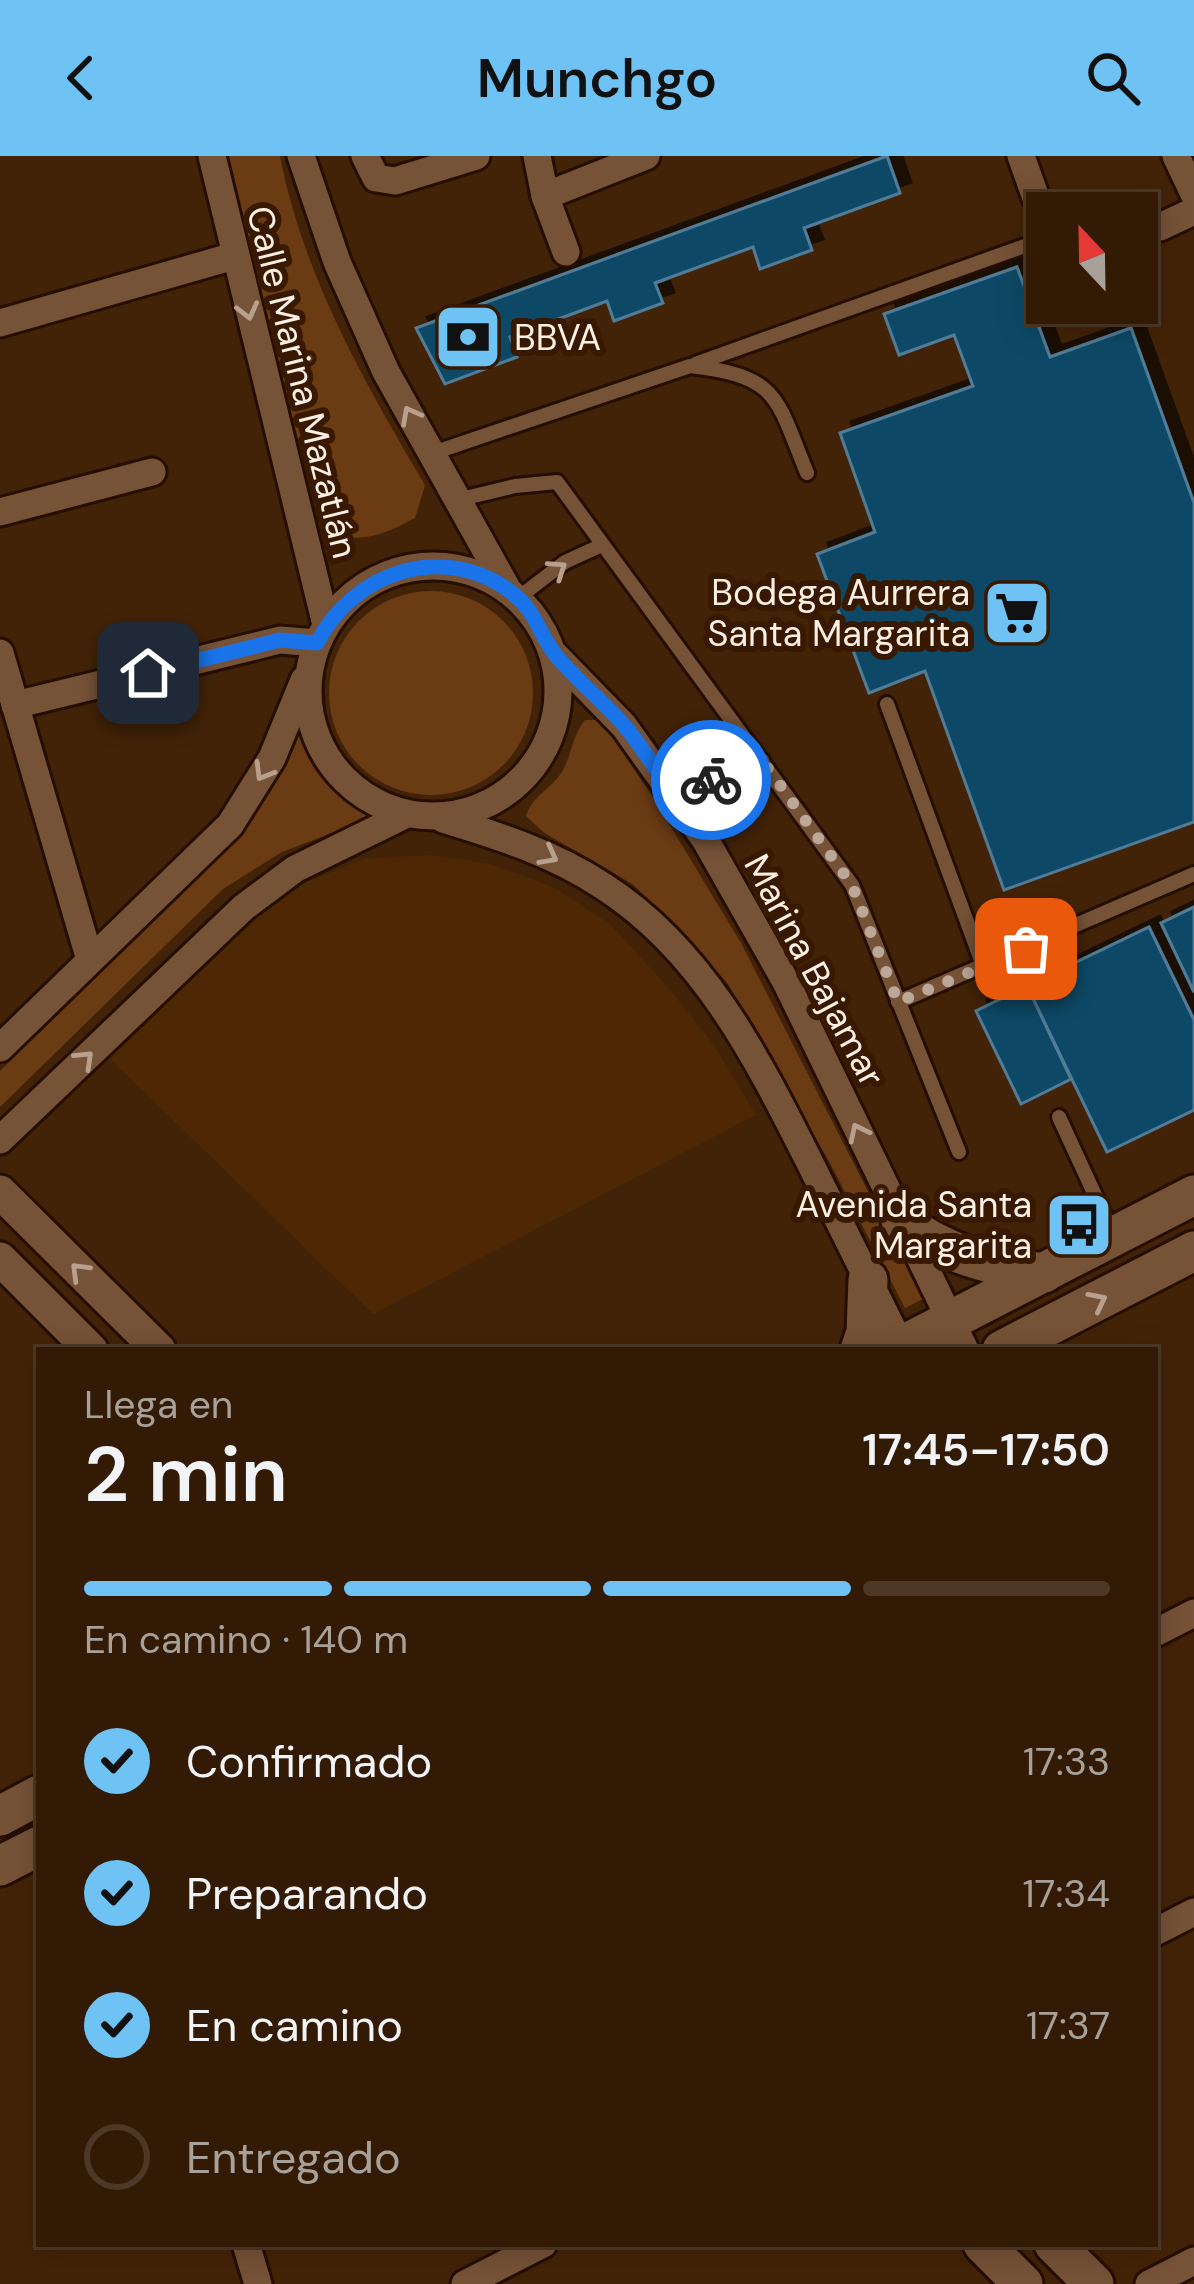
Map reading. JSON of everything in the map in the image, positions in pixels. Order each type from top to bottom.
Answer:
[{"type":"main road","points":[[907,1347],[957,1335],[1044,1273],[1194,1196]]},
{"type":"main road","points":[[901,1221],[960,1256],[1044,1273]]},
{"type":"main road","points":[[1008,1347],[1194,1251]]},
{"type":"main road","points":[[861,1347],[868,1280]]},
{"type":"main road","points":[[0,1816],[36,1797]]},
{"type":"main road","points":[[0,1866],[36,1848]]},
{"type":"main road","points":[[986,2247],[1023,2284]]},
{"type":"main road","points":[[1057,2247],[1094,2284]]},
{"type":"street","name":"Calle Marina Mazatlán","points":[[212,156],[318,644]]},
{"type":"street","points":[[301,156],[337,262],[386,372],[513,594]]},
{"type":"street","points":[[365,156],[376,178],[395,181],[476,156]]},
{"type":"street","points":[[536,156],[566,252]]},
{"type":"street","points":[[545,196],[646,156]]},
{"type":"street","points":[[1021,156],[1034,192]]},
{"type":"street","points":[[1176,156],[1194,194]]},
{"type":"street","points":[[1160,227],[1194,211]]},
{"type":"street","points":[[0,323],[234,256]]},
{"type":"street","points":[[0,512],[152,472]]},
{"type":"street","points":[[0,1048],[230,825],[272,758],[318,644],[354,594],[389,574],[430,566],[471,572],[513,594],[533,611],[554,654],[560,700],[548,744],[521,782],[484,807],[439,817]]},
{"type":"street","points":[[15,705],[280,640],[318,644]]},
{"type":"street","points":[[318,644],[307,704],[317,742],[338,775],[368,800],[405,815],[439,817],[531,847],[605,887],[667,940],[720,998],[778,1100],[898,1347]]},
{"type":"street","points":[[0,653],[90,960]]},
{"type":"street","name":"Marina Bajamar","points":[[554,654],[624,726],[689,818],[786,982],[957,1335]]},
{"type":"street","points":[[0,1140],[244,907],[295,869],[405,815]]},
{"type":"street","points":[[0,1192],[156,1347]]},
{"type":"street","points":[[0,1258],[88,1347]]},
{"type":"street","points":[[1158,1631],[1194,1613]]},
{"type":"street","points":[[1158,1930],[1194,1912]]},
{"type":"street","points":[[247,2247],[258,2284]]},
{"type":"street","points":[[465,2284],[537,2247]]},
{"type":"street","points":[[1149,2284],[1194,2261]]},
{"type":"lane","points":[[430,454],[1026,246]]},
{"type":"lane","points":[[690,366],[730,370],[761,382],[778,401],[807,473]]},
{"type":"lane","points":[[456,500],[557,482],[852,885],[959,1152]]},
{"type":"lane","points":[[513,594],[602,545]]},
{"type":"lane","points":[[887,704],[985,968]]},
{"type":"lane","points":[[671,791],[762,760]]},
{"type":"lane","points":[[689,818],[710,796],[762,760]]},
{"type":"lane","points":[[898,1002],[1194,874]]},
{"type":"lane","points":[[1059,1117],[1114,1237]]},
{"type":"shaded area","points":[[227,156],[280,156],[304,243],[338,326],[425,485],[415,518],[396,528],[366,537],[335,534],[283,401],[261,323]]},
{"type":"shaded area","points":[[431,591],[470,599],[503,621],[525,654],[533,693],[525,732],[503,765],[470,787],[431,795],[392,787],[359,765],[337,732],[329,693],[337,654],[359,621],[392,599]]},
{"type":"shaded area","points":[[300,713],[328,773],[381,814],[282,852],[223,889],[0,1107],[0,1071],[233,839]]},
{"type":"shaded area","points":[[585,720],[601,720],[741,943],[923,1299],[905,1308],[831,1165],[728,984],[634,885],[543,832],[526,816],[562,772]]},
{"type":"shaded area","points":[[430,855],[491,864],[555,888],[611,925],[713,1044],[756,1115],[373,1314],[105,1054],[152,1018],[244,926],[299,885],[364,859]]},
{"type":"building","points":[[887,156],[900,193],[804,228],[812,250],[760,269],[753,247],[655,283],[663,303],[614,321],[607,301],[510,337],[517,357],[445,384],[416,328]]},
{"type":"building","name":"Bodega Aurrera Santa Margarita","points":[[1017,267],[1026,292],[1026,324],[1038,324],[1050,357],[1131,328],[1194,503],[1194,822],[1004,890],[925,671],[869,693],[817,554],[875,532],[840,433],[973,386],[954,335],[899,355],[884,314]]},
{"type":"building","points":[[1194,907],[1194,992],[1161,923]]},
{"type":"building","points":[[1149,927],[1194,1020],[1194,1110],[1107,1152],[1027,986]]},
{"type":"building","points":[[1027,986],[1071,1079],[1021,1104],[976,1011]]},
{"type":"way so far","points":[[711,780],[762,760],[852,885],[898,1002],[1026,949]]},
{"type":"place","name":"BBVA","points":[[468,337]]},
{"type":"place","name":"Bodega Aurrera Santa Margarita","points":[[1017,613]]},
{"type":"place","name":"Avenida Santa Margarita","points":[[1079,1225]]},
{"type":"route","points":[[148,673],[280,640],[317,643],[326,625],[354,594],[389,574],[430,566],[471,572],[508,590],[533,611],[554,654],[624,726],[671,791],[711,780]]}]
